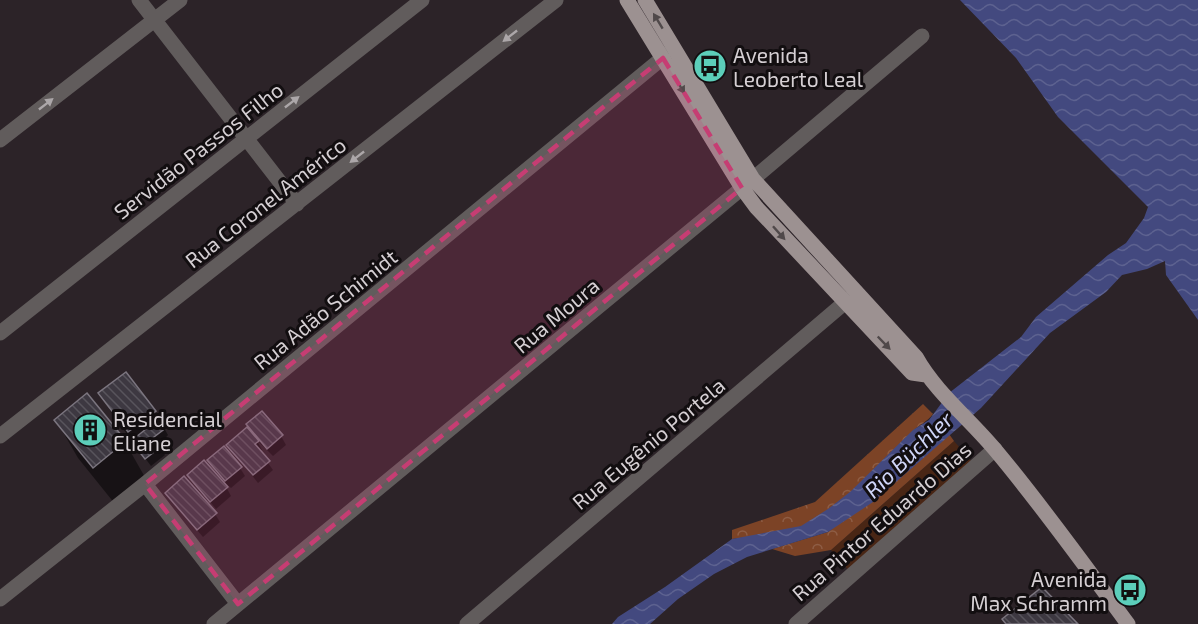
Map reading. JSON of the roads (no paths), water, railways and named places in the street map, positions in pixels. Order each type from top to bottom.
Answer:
[{"type":"main road","points":[[627,0],[668,53],[769,222],[851,298],[912,372],[926,375],[972,424],[1057,526],[1128,624]]},
{"type":"main road","points":[[645,0],[668,53]]},
{"type":"street","points":[[139,0],[297,204]]},
{"type":"street","points":[[0,140],[180,0]]},
{"type":"street","name":"Servidão Passos Filho","points":[[0,333],[422,0]]},
{"type":"street","name":"Rua Coronel Américo","points":[[0,436],[556,0]]},
{"type":"street","name":"Rua Moura","points":[[214,624],[747,184],[922,36]]},
{"type":"street","name":"Rua Adão Schimidt","points":[[0,599],[145,484],[668,53]]},
{"type":"street","name":"Rua Eugênio Portela","points":[[467,624],[851,298]]},
{"type":"street","name":"Rua Pintor Eduardo Dias","points":[[796,624],[994,449]]},
{"type":"street","points":[[145,484],[238,604]]},
{"type":"water","name":"Rio Büchler","points":[[960,0],[1198,0],[1198,320],[1166,275],[1165,261],[1147,269],[1122,275],[1106,292],[1050,333],[981,408],[873,502],[828,532],[747,557],[714,574],[678,599],[650,624],[612,624],[618,617],[732,539],[801,526],[828,509],[850,492],[913,430],[929,420],[949,393],[1021,337],[1036,317],[1108,255],[1126,243],[1144,218],[1148,207],[1058,117],[1016,58]]},
{"type":"place","name":"Avenida Leoberto Leal","points":[[710,66]]},
{"type":"place","name":"Residencial Eliane","points":[[90,430]]},
{"type":"place","name":"Avenida Max Schramm","points":[[1130,590]]}]
